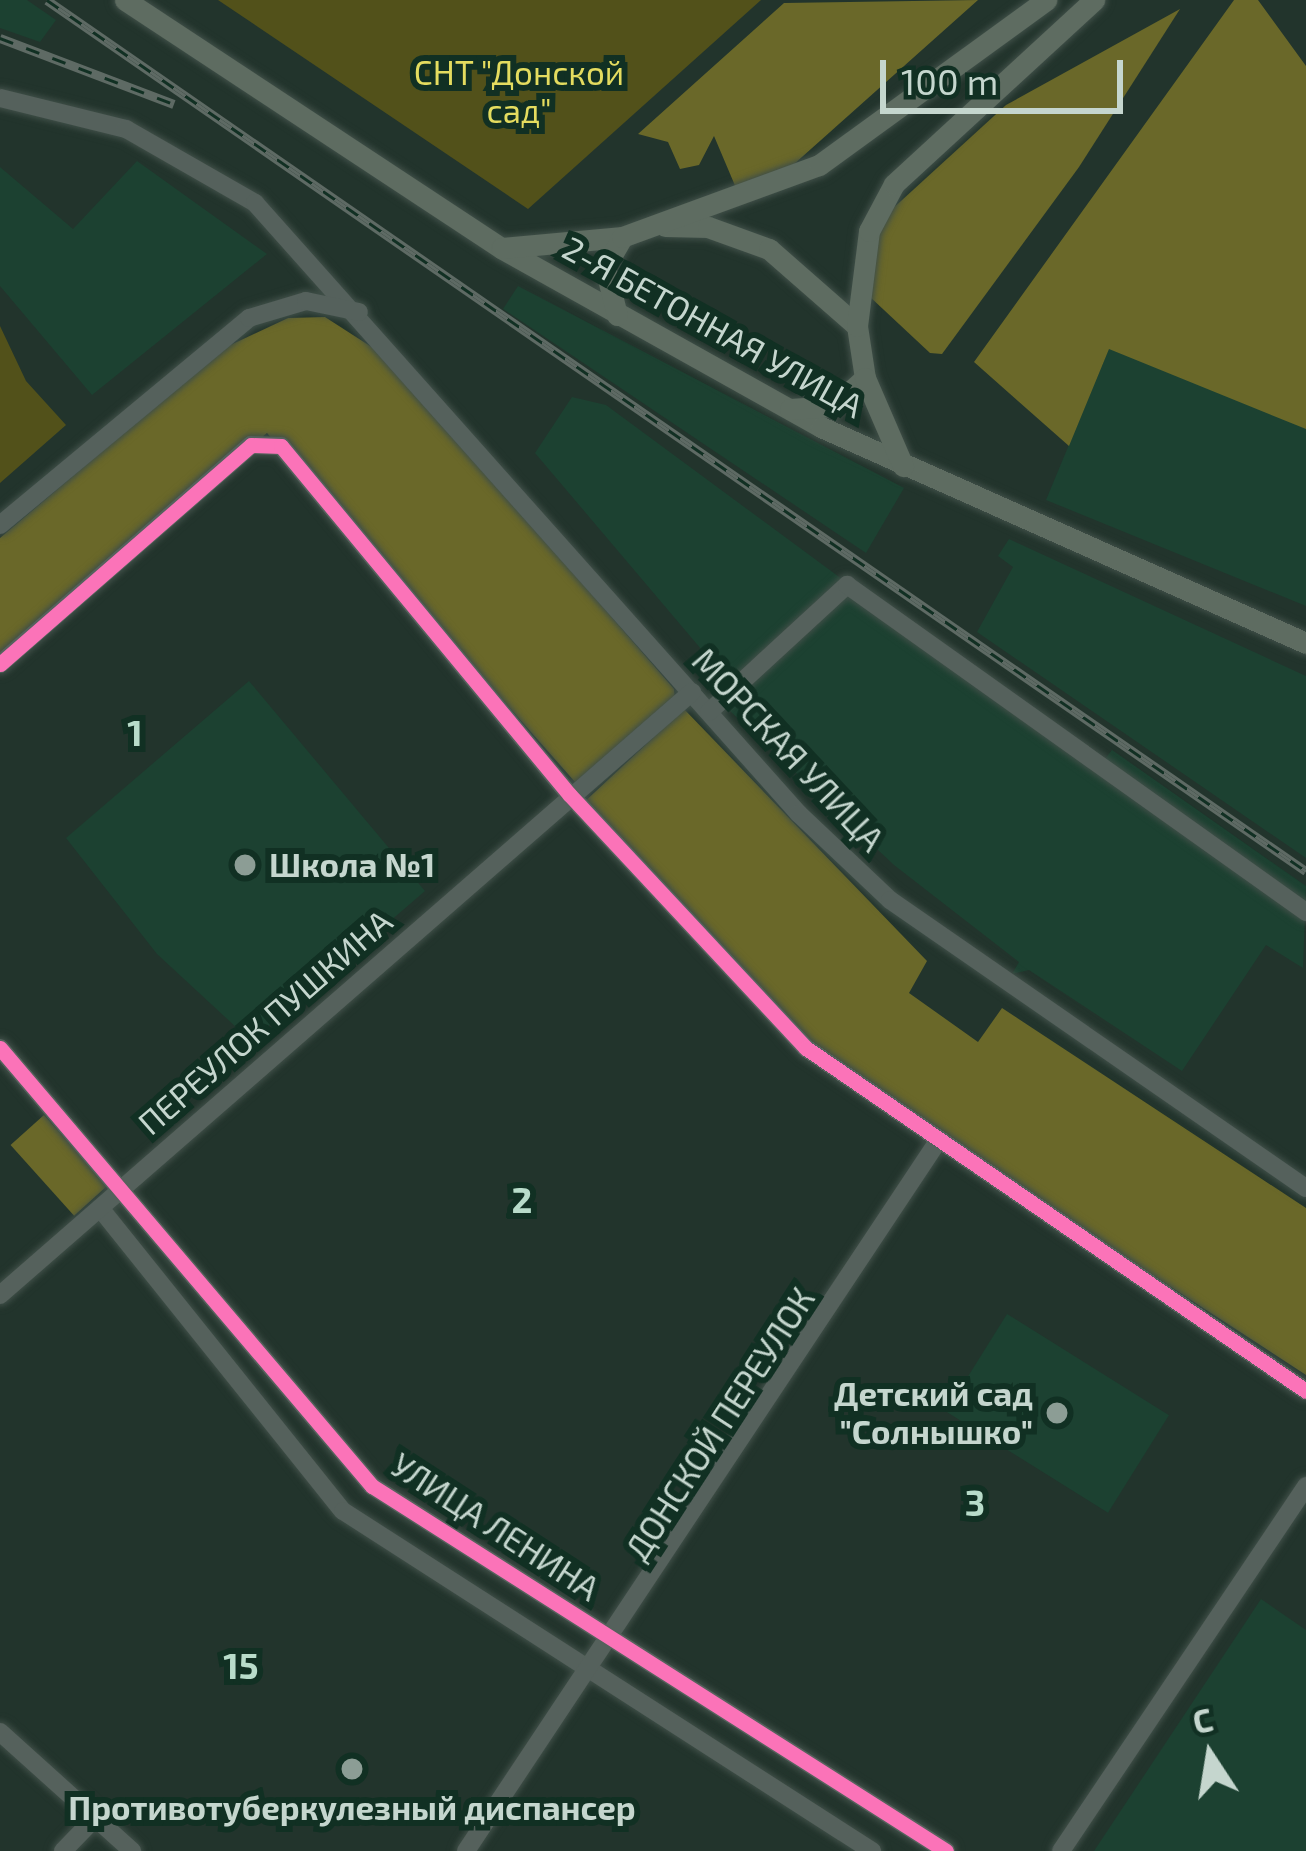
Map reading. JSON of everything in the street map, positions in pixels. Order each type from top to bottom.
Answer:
[{"type":"main road","name":"2-Я БЕТОННАЯ УЛИЦА","points":[[125,0],[501,248],[789,409],[903,466],[1306,643]]},
{"type":"main road","points":[[501,248],[622,237],[846,149],[1046,0]]},
{"type":"main road","points":[[903,466],[865,378],[857,326],[869,231],[894,184],[1094,0]]},
{"type":"main road","points":[[650,227],[708,227],[769,249],[857,326]]},
{"type":"main road","points":[[617,315],[605,267],[622,237]]},
{"type":"main road","points":[[789,409],[834,406],[865,378]]},
{"type":"street","name":"МОРСКАЯ УЛИЦА","points":[[0,98],[126,130],[255,202],[359,311],[709,712],[890,900],[1306,1188]]},
{"type":"street","points":[[0,525],[249,318],[306,301],[359,311]]},
{"type":"street","points":[[0,664],[264,442],[280,446],[570,795],[806,1048],[936,1144],[1306,1391]]},
{"type":"street","points":[[709,712],[847,585],[1306,912]]},
{"type":"street","name":"ПЕРЕУЛОК ПУШКИНА","points":[[0,1294],[692,692]]},
{"type":"street","name":"УЛИЦА ЛЕНИНА","points":[[0,1048],[372,1486],[946,1851]]},
{"type":"street","name":"ДОНСКОЙ ПЕРЕУЛОК","points":[[466,1851],[612,1640],[936,1144]]},
{"type":"street","name":"УЛИЦА ЛЕНИНА","points":[[100,1208],[343,1511],[872,1851]]},
{"type":"street","points":[[1060,1851],[1306,1486]]},
{"type":"street","points":[[0,1732],[91,1822],[132,1851]]},
{"type":"street","points":[[63,1851],[91,1822]]},
{"type":"shaded area","points":[[0,0],[27,0],[56,20],[40,42],[0,28]]},
{"type":"shaded area","points":[[978,0],[765,190],[739,195],[714,136],[699,165],[680,169],[668,142],[638,134],[784,3]]},
{"type":"shaded area","points":[[1234,0],[1258,0],[1306,66],[1306,429],[1109,349],[1069,446],[974,362]]},
{"type":"shaded area","points":[[1180,9],[1079,167],[942,354],[930,353],[869,296],[855,260],[890,211],[1006,105]]},
{"type":"shaded area","points":[[137,161],[267,254],[92,395],[0,286],[0,167],[73,229]]},
{"type":"shaded area","points":[[518,286],[904,488],[866,553],[503,309]]},
{"type":"shaded area","points":[[325,317],[384,355],[674,689],[675,700],[575,782],[267,433],[0,655],[0,538],[224,348],[288,318]]},
{"type":"shaded area","points":[[1110,346],[1306,427],[1306,606],[1046,500]]},
{"type":"shaded area","points":[[572,397],[606,405],[1098,768],[1112,750],[1306,886],[1303,968],[1266,945],[1182,1071],[1029,970],[1012,974],[1019,962],[894,865],[729,710],[740,695],[535,453]]},
{"type":"shaded area","points":[[1009,539],[1306,676],[1306,858],[977,632],[1013,567],[998,556]]},
{"type":"shaded area","name":"Школа №1","points":[[249,681],[425,891],[251,1041],[157,954],[66,838]]},
{"type":"shaded area","points":[[684,709],[927,961],[909,993],[978,1042],[1002,1008],[1306,1208],[1306,1375],[801,1046],[581,805]]},
{"type":"shaded area","points":[[44,1115],[108,1186],[74,1216],[11,1145]]},
{"type":"shaded area","name":"Детский сад \"Солнышко\"","points":[[1007,1314],[1169,1415],[1108,1513],[946,1412]]},
{"type":"shaded area","points":[[1261,1599],[1306,1630],[1306,1851],[1094,1851]]},
{"type":"green space","name":"СНТ \"Донской сад\"","points":[[218,0],[761,0],[528,209]]},
{"type":"green space","points":[[0,326],[26,381],[66,425],[0,483]]},
{"type":"railway","points":[[47,0],[1306,871]]},
{"type":"railway","points":[[0,38],[174,104]]},
{"type":"cycle path","points":[[0,664],[251,445],[281,446],[570,795],[806,1048],[1306,1391]]},
{"type":"cycle path","points":[[0,1048],[372,1486],[946,1851]]},
{"type":"place","name":"Школа №1","points":[[245,865]]},
{"type":"place","name":"Детский сад \"Солнышко\"","points":[[1057,1413]]},
{"type":"place","name":"Противотуберкулезный диспансер","points":[[352,1769]]},
{"type":"district","name":"1","points":[[135,732]]},
{"type":"district","name":"2","points":[[522,1199]]},
{"type":"district","name":"3","points":[[975,1502]]},
{"type":"district","name":"15","points":[[241,1665]]}]
